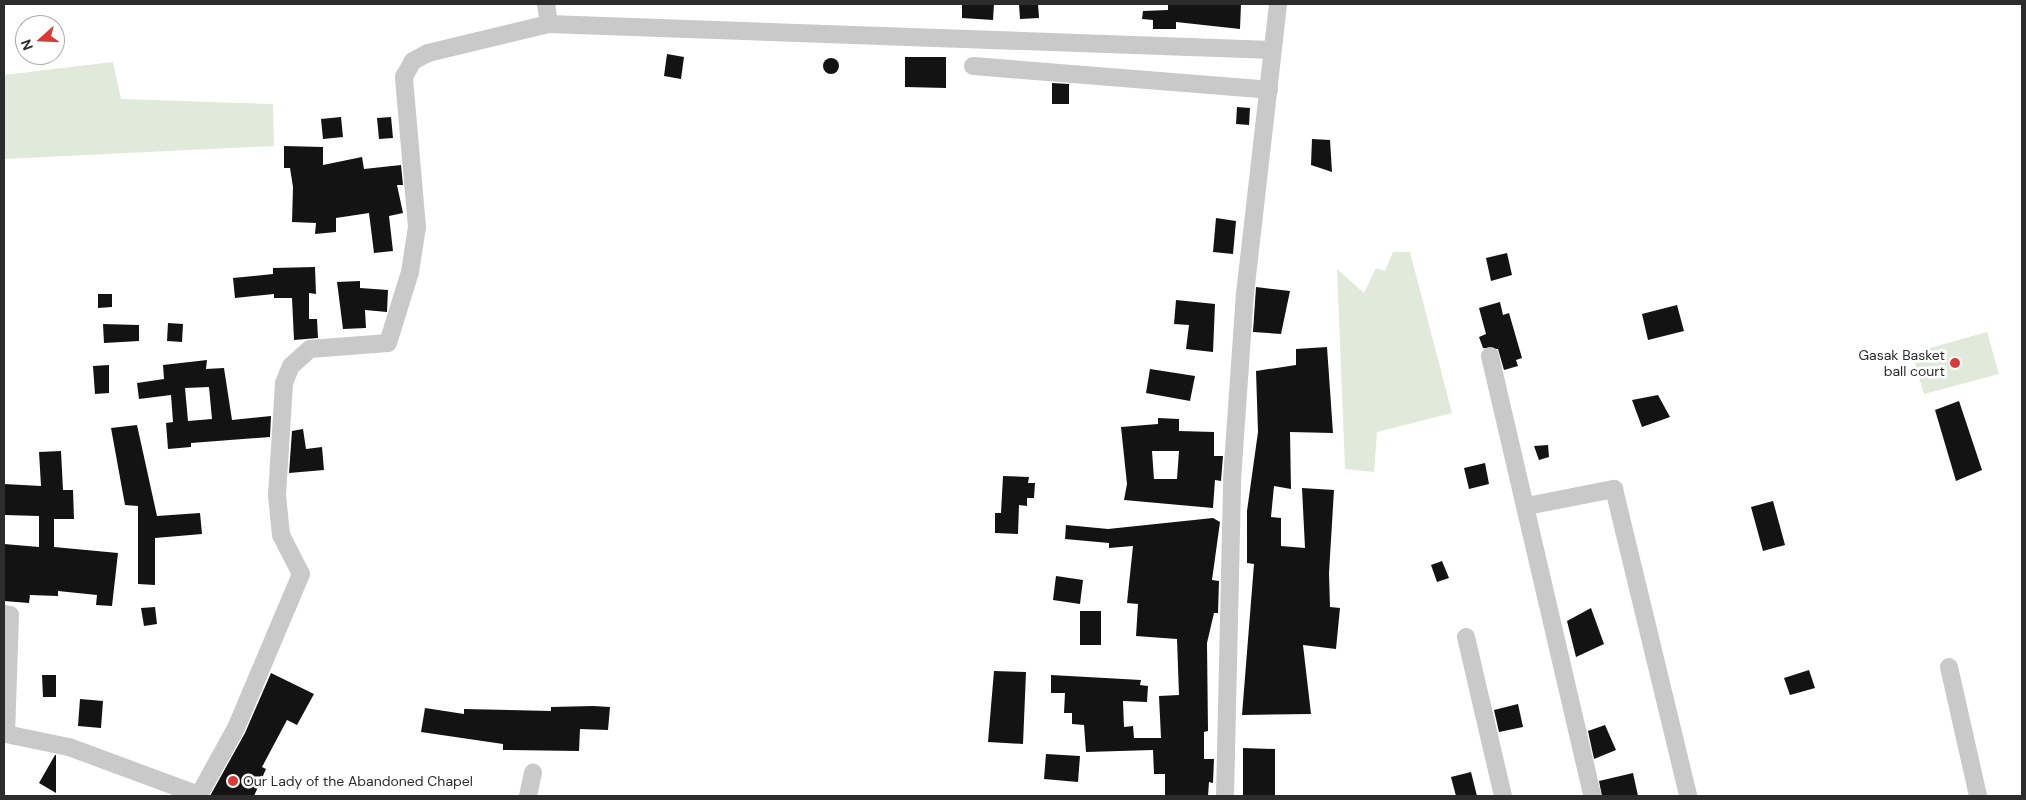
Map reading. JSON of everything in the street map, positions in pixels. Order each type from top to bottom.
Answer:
[{"type":"street","points":[[546,4],[548,24]]},
{"type":"street","points":[[1225,796],[1232,479],[1245,294],[1270,90],[1278,4]]},
{"type":"street","points":[[4,614],[10,616],[6,734],[69,748],[200,795],[236,728],[301,574],[281,535],[277,495],[284,382],[291,366],[310,349],[388,343],[410,272],[416,226],[406,69],[437,50],[548,24],[1273,50]]},
{"type":"street","points":[[973,66],[1270,90]]},
{"type":"street","points":[[1490,356],[1527,506],[1592,796]]},
{"type":"street","points":[[1527,506],[1614,489],[1688,796]]},
{"type":"street","points":[[1466,638],[1503,796]]},
{"type":"street","points":[[1949,667],[1978,796]]},
{"type":"street","points":[[528,796],[533,773]]},
{"type":"green space","points":[[113,62],[121,99],[273,104],[274,146],[4,159],[4,75]]},
{"type":"green space","points":[[1393,252],[1410,252],[1452,413],[1377,432],[1374,472],[1345,469],[1337,269],[1364,293],[1376,268],[1385,271]]},
{"type":"green space","name":"Gasak Basket ball court","points":[[1987,332],[1999,374],[1924,394],[1912,353]]},
{"type":"building","points":[[962,4],[994,4],[993,20],[962,18]]},
{"type":"building","points":[[1019,4],[1038,4],[1039,18],[1020,19]]},
{"type":"building","points":[[1168,4],[1241,4],[1240,29],[1176,22],[1176,29],[1153,29],[1153,20],[1142,19],[1143,11],[1168,10]]},
{"type":"building","points":[[667,54],[684,57],[681,79],[664,76]]},
{"type":"building","points":[[905,57],[946,57],[946,88],[905,87]]},
{"type":"building","points":[[831,58],[839,66],[831,74],[823,66]]},
{"type":"building","points":[[1052,83],[1069,84],[1069,104],[1052,104]]},
{"type":"building","points":[[1237,107],[1250,108],[1249,125],[1236,124]]},
{"type":"building","points":[[341,117],[343,137],[323,139],[321,119]]},
{"type":"building","points":[[391,117],[393,138],[379,139],[377,118]]},
{"type":"building","points":[[1312,139],[1330,140],[1332,172],[1311,165]]},
{"type":"building","points":[[284,146],[323,147],[323,165],[362,157],[364,169],[401,165],[403,185],[397,185],[403,213],[389,216],[393,251],[374,253],[369,213],[336,218],[336,232],[315,234],[316,223],[292,222],[293,187],[290,168],[284,168]]},
{"type":"building","points":[[1216,218],[1236,221],[1233,254],[1213,252]]},
{"type":"building","points":[[1507,253],[1512,275],[1491,281],[1486,258]]},
{"type":"building","points":[[315,267],[316,294],[309,293],[309,319],[317,319],[318,338],[294,340],[292,298],[274,298],[274,294],[235,298],[233,278],[273,274],[273,268]]},
{"type":"building","points":[[360,281],[360,288],[388,290],[387,312],[365,310],[366,328],[343,329],[337,282]]},
{"type":"building","points":[[1256,287],[1290,291],[1281,334],[1253,332]]},
{"type":"building","points":[[98,294],[112,294],[112,307],[98,308]]},
{"type":"building","points":[[1176,300],[1215,304],[1213,352],[1186,349],[1189,325],[1174,324]]},
{"type":"building","points":[[1500,302],[1503,315],[1509,313],[1522,358],[1516,360],[1518,366],[1504,370],[1498,349],[1483,348],[1479,337],[1486,334],[1479,308]]},
{"type":"building","points":[[1677,305],[1684,331],[1648,340],[1642,314]]},
{"type":"building","points":[[168,323],[183,324],[182,342],[167,341]]},
{"type":"building","points":[[103,324],[139,325],[139,341],[104,343]]},
{"type":"building","points":[[1327,347],[1333,433],[1290,432],[1291,489],[1274,486],[1271,517],[1281,518],[1281,546],[1305,548],[1302,488],[1334,490],[1329,573],[1330,607],[1340,608],[1336,649],[1303,645],[1311,714],[1242,715],[1254,564],[1247,563],[1247,511],[1258,432],[1256,371],[1296,365],[1296,349]]},
{"type":"building","points":[[207,360],[206,369],[224,368],[232,420],[271,416],[270,437],[191,443],[191,447],[168,449],[166,423],[173,422],[171,395],[139,399],[137,383],[164,379],[163,365]],"holes":[[[209,387],[212,419],[188,421],[185,388]]]},
{"type":"building","points":[[109,365],[109,393],[95,394],[93,366]]},
{"type":"building","points":[[1150,369],[1195,376],[1190,401],[1146,393]]},
{"type":"building","points":[[1658,395],[1670,417],[1642,427],[1632,400]]},
{"type":"building","points":[[1959,401],[1982,470],[1956,481],[1935,410]]},
{"type":"building","points":[[1158,418],[1179,419],[1179,431],[1214,432],[1214,456],[1223,456],[1221,481],[1215,480],[1213,508],[1124,500],[1127,484],[1121,427],[1158,424]],"holes":[[[1152,451],[1179,451],[1177,479],[1154,479]]]},
{"type":"building","points":[[137,425],[157,516],[200,513],[202,534],[155,538],[155,585],[138,584],[138,506],[125,505],[111,428]]},
{"type":"building","points":[[303,429],[306,449],[322,447],[324,470],[289,473],[292,431]]},
{"type":"building","points":[[1548,445],[1549,457],[1539,460],[1534,446]]},
{"type":"building","points":[[61,451],[63,490],[73,490],[74,519],[54,519],[54,547],[118,553],[112,606],[96,605],[97,595],[58,591],[58,596],[30,595],[29,603],[4,601],[4,544],[39,547],[39,516],[4,515],[4,484],[41,486],[39,452]]},
{"type":"building","points":[[1485,463],[1489,484],[1469,489],[1464,468]]},
{"type":"building","points":[[1003,476],[1029,477],[1028,483],[1035,483],[1034,498],[1027,498],[1027,506],[1019,505],[1018,534],[995,533],[995,513],[1001,513]]},
{"type":"building","points":[[1773,501],[1785,545],[1763,551],[1751,507]]},
{"type":"building","points":[[1213,518],[1220,522],[1212,580],[1219,581],[1218,613],[1214,613],[1207,643],[1208,731],[1204,732],[1204,759],[1214,759],[1213,783],[1209,782],[1208,796],[1165,796],[1165,774],[1154,774],[1153,750],[1086,752],[1084,725],[1072,724],[1072,713],[1064,713],[1065,693],[1051,693],[1051,675],[1141,680],[1140,685],[1148,686],[1147,702],[1123,701],[1124,727],[1133,726],[1134,738],[1161,738],[1159,696],[1179,695],[1177,639],[1136,636],[1138,604],[1127,603],[1133,546],[1109,548],[1109,543],[1065,539],[1066,525],[1108,529]]},
{"type":"building","points":[[1442,561],[1449,578],[1437,582],[1431,565]]},
{"type":"building","points":[[1056,576],[1083,580],[1080,604],[1053,600]]},
{"type":"building","points":[[155,607],[157,624],[144,626],[141,608]]},
{"type":"building","points":[[1591,608],[1604,644],[1576,657],[1567,621]]},
{"type":"building","points":[[1080,611],[1101,611],[1101,645],[1080,645]]},
{"type":"building","points":[[1809,670],[1815,688],[1790,695],[1784,678]]},
{"type":"building","points":[[994,671],[1026,672],[1023,744],[988,742]]},
{"type":"building","points":[[271,673],[314,694],[297,725],[287,720],[262,767],[266,769],[254,796],[210,796],[245,733]]},
{"type":"building","points":[[42,675],[56,675],[56,697],[43,697]]},
{"type":"building","points":[[80,699],[103,701],[101,728],[78,726]]},
{"type":"building","points":[[1518,704],[1523,727],[1499,732],[1494,710]]},
{"type":"building","points":[[551,707],[610,707],[608,730],[580,729],[579,751],[503,750],[503,744],[421,732],[425,708],[464,714],[464,709],[551,711]]},
{"type":"building","points":[[1605,725],[1616,750],[1594,759],[1588,731]]},
{"type":"building","points":[[1243,748],[1275,749],[1275,796],[1243,796]]},
{"type":"building","points":[[1046,754],[1080,756],[1078,782],[1044,779]]},
{"type":"building","points":[[56,755],[56,793],[39,783]]},
{"type":"building","points":[[1471,772],[1477,796],[1456,796],[1451,777]]},
{"type":"building","points":[[1633,773],[1638,796],[1602,796],[1599,781]]},
{"type":"place","name":"Gasak Basket ball court","points":[[1955,363]]},
{"type":"place","name":"Our Lady of the Abandoned Chapel","points":[[233,781]]}]
